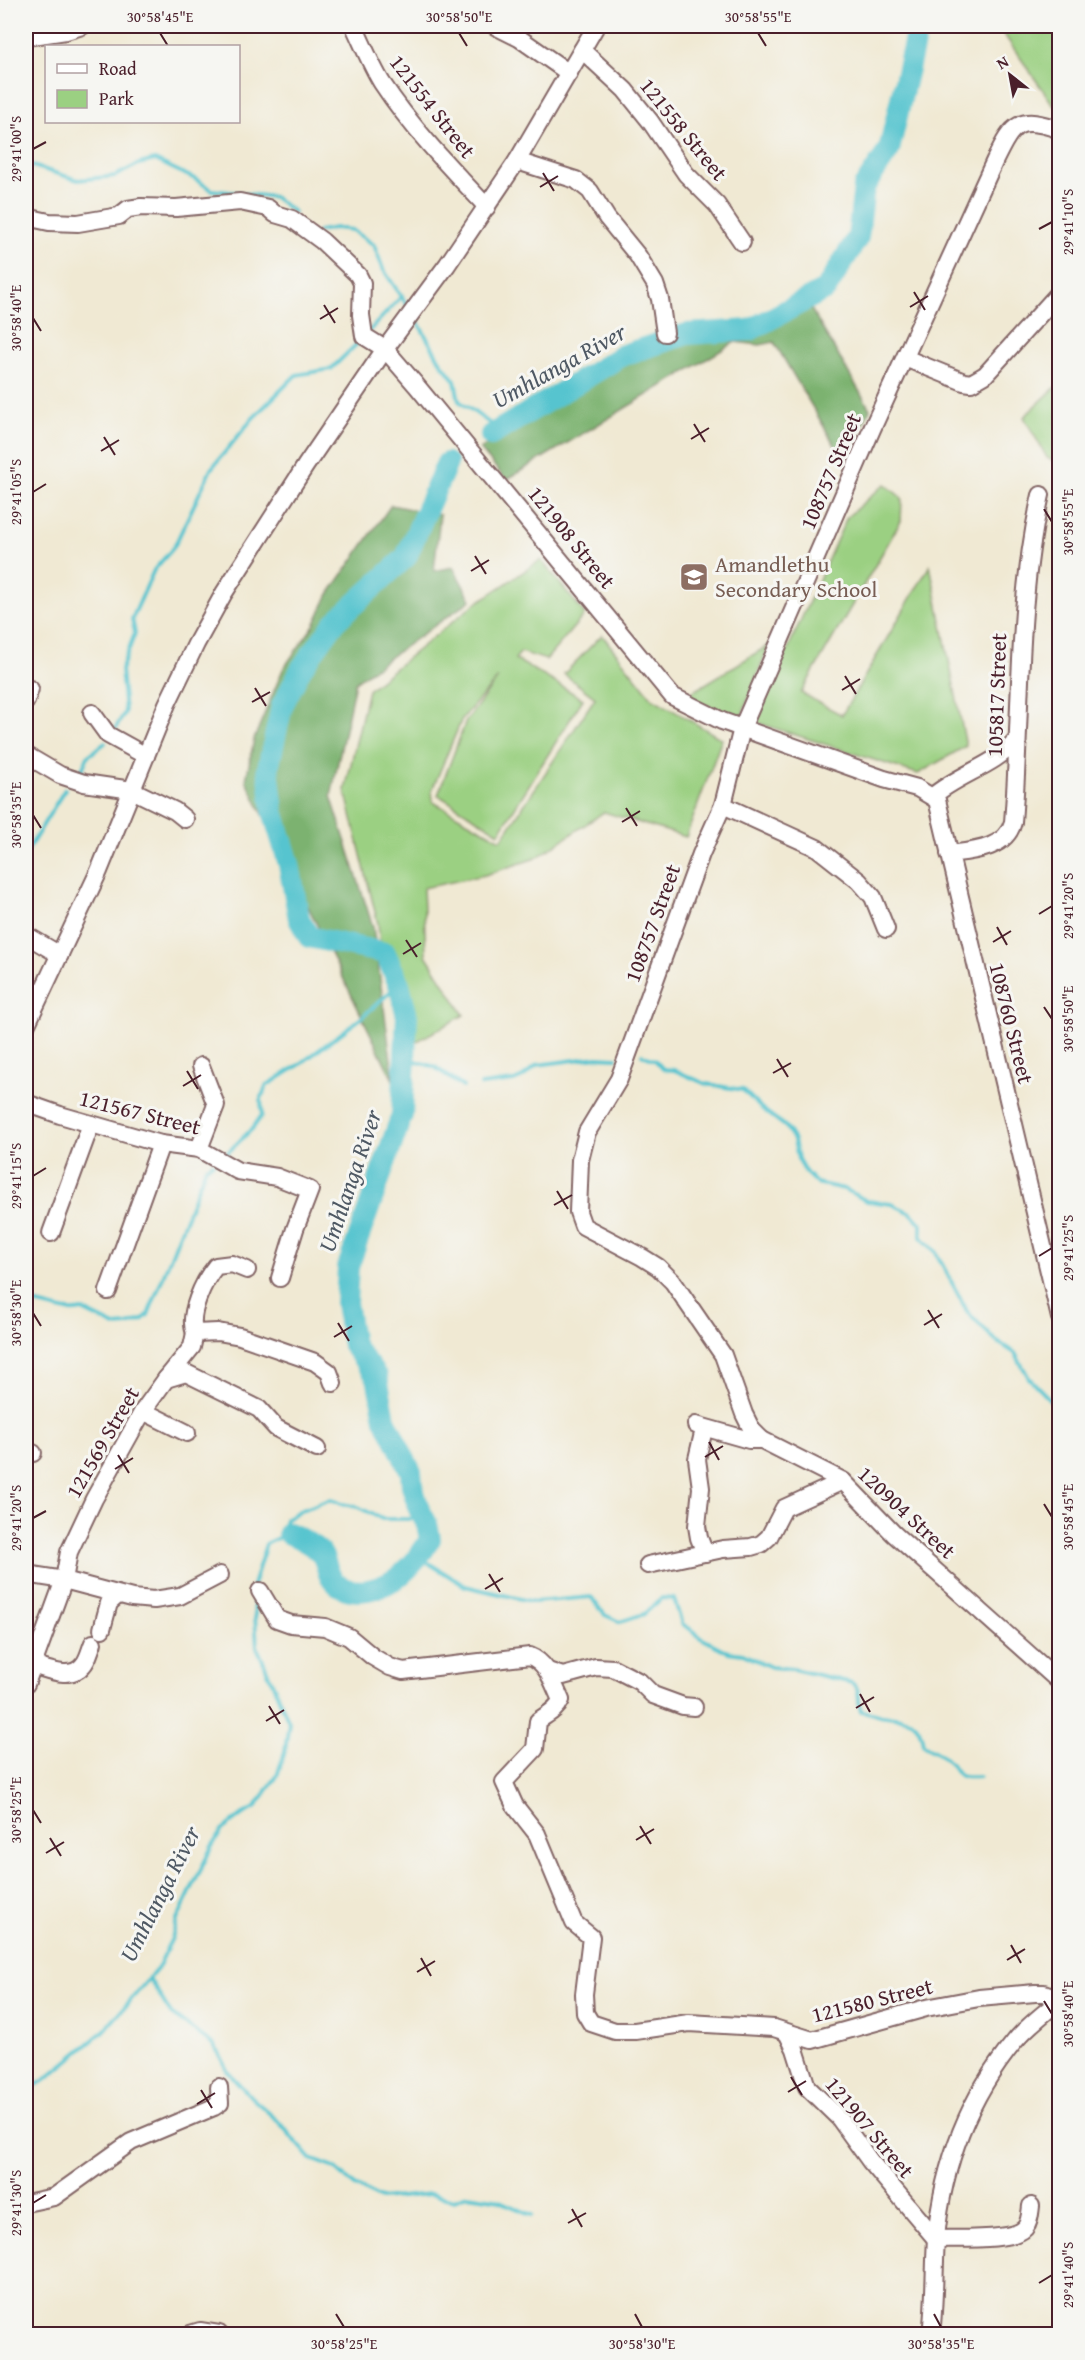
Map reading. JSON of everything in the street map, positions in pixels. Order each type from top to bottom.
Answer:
[{"type":"street","points":[[26,37],[66,31],[82,26]]},
{"type":"street","name":"121554 Street","points":[[354,26],[372,64],[394,99],[487,207]]},
{"type":"street","points":[[495,26],[519,38],[569,73]]},
{"type":"street","points":[[26,1026],[99,871],[146,756],[196,644],[224,594],[306,465],[487,207],[517,161],[596,26]]},
{"type":"street","name":"121558 Street","points":[[582,50],[625,90],[650,121],[686,174],[717,205],[742,242]]},
{"type":"street","name":"108757 Street","points":[[762,1440],[752,1430],[744,1414],[723,1355],[674,1282],[642,1257],[583,1226],[578,1216],[578,1200],[583,1148],[588,1132],[619,1079],[701,854],[723,805],[742,728],[905,358],[1003,145],[1015,129],[1031,122],[1059,130]]},
{"type":"street","points":[[517,161],[567,176],[590,191],[607,218],[638,256],[655,284],[660,299],[665,333]]},
{"type":"street","name":"121908 Street","points":[[26,216],[49,222],[78,223],[119,216],[128,209],[141,207],[176,208],[240,202],[268,208],[275,214],[291,219],[322,241],[358,275],[362,283],[361,315],[364,336],[388,345],[659,683],[682,703],[742,728]]},
{"type":"street","points":[[905,358],[964,382],[971,382],[985,375],[1059,292]]},
{"type":"street","name":"105817 Street","points":[[949,854],[980,850],[999,842],[1011,831],[1015,804],[1022,619],[1027,566],[1041,495]]},
{"type":"street","points":[[92,713],[108,735],[146,756]]},
{"type":"street","points":[[742,728],[884,779],[917,788],[933,796],[956,778],[1000,757],[1016,741]]},
{"type":"street","points":[[26,755],[60,775],[78,781],[132,790],[175,811],[185,819]]},
{"type":"street","name":"108760 Street","points":[[933,796],[939,803],[949,854],[1059,1318]]},
{"type":"street","points":[[723,805],[817,848],[859,881],[873,897],[886,929]]},
{"type":"street","points":[[26,935],[60,955]]},
{"type":"street","points":[[199,1149],[216,1106],[201,1066]]},
{"type":"street","name":"121567 Street","points":[[26,1103],[161,1144],[199,1149],[238,1171],[277,1177],[310,1190],[280,1278]]},
{"type":"street","points":[[51,1233],[91,1124]]},
{"type":"street","points":[[108,1290],[161,1144]]},
{"type":"street","points":[[247,1270],[232,1264],[216,1266],[205,1280],[195,1310],[192,1327],[195,1333],[218,1332],[240,1336],[315,1362],[329,1372],[333,1383]]},
{"type":"street","name":"121569 Street","points":[[26,1684],[64,1580],[69,1552],[87,1514],[142,1411],[192,1347],[195,1333]]},
{"type":"street","points":[[165,1379],[186,1373],[260,1409],[276,1428],[317,1449]]},
{"type":"street","points":[[142,1411],[187,1433]]},
{"type":"street","name":"120904 Street","points":[[705,1553],[697,1526],[701,1488],[697,1459],[700,1427],[749,1440],[762,1440],[843,1481],[894,1534],[1059,1682]]},
{"type":"street","points":[[648,1565],[723,1549],[752,1547],[761,1544],[769,1537],[784,1508],[843,1481]]},
{"type":"street","points":[[26,1574],[154,1600],[174,1597],[220,1575]]},
{"type":"street","points":[[260,1591],[277,1619],[291,1624],[325,1628],[349,1637],[373,1657],[390,1667],[403,1671],[530,1656],[538,1659],[548,1671],[563,1676],[596,1667],[614,1668],[640,1682],[653,1695],[683,1706],[694,1707]]},
{"type":"street","points":[[32,1665],[64,1673],[71,1673],[83,1666],[98,1636],[109,1603],[118,1594]]},
{"type":"street","name":"121580 Street","points":[[548,1671],[561,1700],[560,1703],[552,1713],[538,1721],[535,1749],[504,1782],[515,1806],[535,1830],[561,1897],[568,1906],[574,1923],[591,1938],[584,1994],[585,2013],[591,2023],[615,2031],[636,2031],[689,2023],[774,2028],[802,2038],[822,2039],[887,2018],[978,1998],[1035,1992],[1044,1993],[1059,2000]]},
{"type":"street","points":[[931,2334],[936,2239],[946,2173],[969,2112],[984,2085],[1016,2040],[1059,2000]]},
{"type":"street","name":"121907 Street","points":[[787,2033],[795,2049],[807,2087],[839,2118],[870,2161],[936,2239]]},
{"type":"street","points":[[26,2203],[42,2201],[63,2192],[131,2142],[214,2107],[220,2103],[219,2086]]},
{"type":"street","points":[[936,2239],[1012,2236],[1025,2228],[1029,2220],[1031,2205]]},
{"type":"street","points":[[190,2334],[200,2331],[219,2334]]},
{"type":"green space","points":[[998,26],[1059,26],[1059,107],[1054,106]]},
{"type":"green space","points":[[808,304],[870,409],[846,464],[774,342],[760,345],[735,342],[506,480],[480,449],[625,359],[688,339],[751,335]]},
{"type":"green space","points":[[1059,384],[1059,463],[1047,458],[1024,417]]},
{"type":"green space","points":[[885,484],[902,498],[901,521],[801,693],[842,715],[930,565],[966,746],[918,774],[755,722],[847,517]]},
{"type":"green space","points":[[391,505],[440,515],[434,571],[453,567],[471,600],[355,682],[331,796],[373,927],[394,1082],[246,780],[254,739],[283,669],[314,625],[329,594]]},
{"type":"green space","points":[[541,560],[585,614],[546,660],[521,652],[515,659],[583,699],[499,833],[438,795],[466,721],[498,678],[462,719],[432,790],[433,802],[501,840],[595,698],[564,674],[602,635],[652,698],[722,739],[686,837],[604,812],[536,858],[485,875],[423,888],[426,955],[464,1015],[414,1043],[412,1006],[390,950],[380,944],[378,924],[345,790],[368,690],[472,606]]},
{"type":"green space","points":[[769,645],[742,715],[733,716],[684,697]]},
{"type":"waterway","name":"Umhlanga River","points":[[491,435],[623,355],[687,334],[750,330],[826,289],[858,237],[864,187],[889,150],[918,26]]},
{"type":"waterway","points":[[26,164],[78,180],[115,176],[139,164],[155,160],[195,179],[212,190],[274,197],[294,212]]},
{"type":"waterway","points":[[319,231],[335,228],[352,230],[374,245],[383,269],[409,308]]},
{"type":"waterway","points":[[369,331],[402,296]]},
{"type":"waterway","points":[[415,317],[440,361],[455,381],[459,401],[499,430]]},
{"type":"waterway","points":[[113,733],[125,712],[121,670],[135,633],[132,619],[154,570],[174,547],[211,469],[253,418],[296,375],[331,369],[362,339]]},
{"type":"waterway","name":"Umhlanga River","points":[[288,1533],[317,1549],[334,1581],[341,1587],[354,1591],[378,1587],[397,1578],[412,1565],[430,1539],[427,1524],[419,1509],[412,1486],[411,1472],[385,1419],[377,1377],[353,1345],[346,1303],[348,1267],[402,1115],[407,1016],[399,984],[385,953],[309,937],[299,919],[289,864],[273,811],[268,768],[282,706],[301,669],[335,622],[406,557],[447,463]]},
{"type":"waterway","points":[[80,774],[88,756],[105,743]]},
{"type":"waterway","points":[[26,853],[65,789]]},
{"type":"waterway","points":[[223,1157],[253,1128],[262,1115],[261,1099],[266,1086],[299,1065],[360,1019],[399,984]]},
{"type":"waterway","points":[[642,1055],[655,1060],[663,1069],[674,1070],[706,1084],[743,1090],[761,1108],[786,1127],[794,1140],[798,1159],[806,1173],[816,1183],[844,1189],[867,1201],[892,1204],[911,1213],[921,1224],[921,1237],[935,1251],[968,1313],[996,1341],[1015,1353],[1029,1378],[1060,1410]]},
{"type":"waterway","points":[[481,1085],[514,1081],[523,1077],[537,1065],[597,1057],[616,1058]]},
{"type":"waterway","points":[[406,1058],[435,1067],[463,1087]]},
{"type":"waterway","points":[[26,1303],[68,1311],[82,1310],[115,1326],[128,1325],[142,1320],[148,1315],[206,1167],[213,1163]]},
{"type":"waterway","points":[[1054,1164],[1057,1187],[1055,1202],[1060,1207]]},
{"type":"waterway","points":[[1060,1222],[1060,1230]]},
{"type":"waterway","name":"Umhlanga River","points":[[26,2091],[43,2081],[105,2030],[158,1968],[172,1938],[177,1920],[222,1830],[255,1808],[277,1776],[285,1751],[289,1722],[257,1647],[253,1585],[266,1544],[288,1533],[284,1526],[286,1519],[299,1511],[331,1499],[358,1507],[382,1519],[416,1519],[419,1509]]},
{"type":"waterway","points":[[419,1557],[465,1586],[534,1602],[591,1597],[605,1615],[620,1622],[644,1614],[662,1598],[674,1599],[682,1624],[699,1637],[728,1652],[743,1654],[771,1667],[793,1669],[852,1683],[858,1693],[861,1711],[909,1720],[918,1727],[923,1744],[944,1757],[959,1776],[979,1777]]},
{"type":"waterway","points":[[149,1978],[171,2014],[214,2045],[228,2072],[278,2121],[311,2159],[335,2168],[355,2186],[381,2199],[430,2194],[454,2200],[467,2195],[495,2199],[532,2215]]},
{"type":"place","name":"Amandlethu Secondary School","points":[[694,577]]}]
